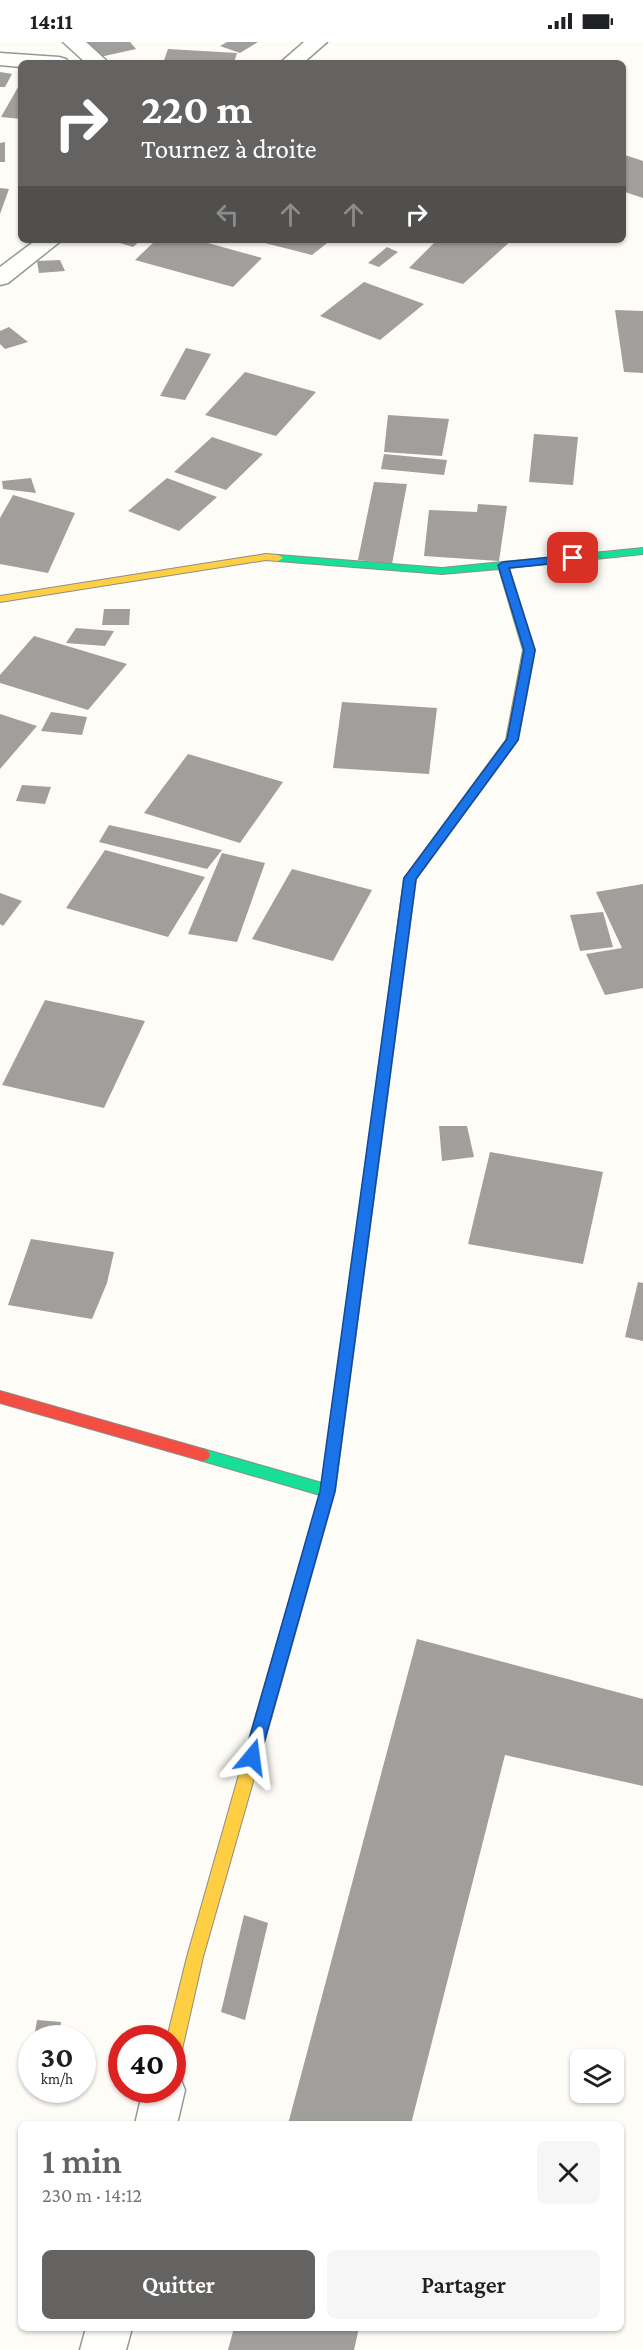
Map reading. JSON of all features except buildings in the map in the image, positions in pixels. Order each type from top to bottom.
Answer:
[{"type":"street","points":[[73,42],[95,60]]},
{"type":"street","points":[[294,60],[317,42]]},
{"type":"street","points":[[0,59],[18,60]]},
{"type":"street","points":[[0,278],[47,243]]},
{"type":"street","points":[[0,598],[266,557],[442,571],[643,551]]},
{"type":"street","points":[[179,2025],[195,1957],[328,1491],[410,878],[512,740],[529,650],[503,565]]},
{"type":"street","points":[[0,1397],[328,1491]]},
{"type":"street","points":[[157,2121],[161,2103]]},
{"type":"street","points":[[104,2350],[108,2331]]},
{"type":"traffic: fast","points":[[278,558],[442,571],[643,551]]},
{"type":"traffic: fast","points":[[503,565],[529,650],[527,661]]},
{"type":"traffic: fast","points":[[328,1491],[389,1038]]},
{"type":"traffic: fast","points":[[203,1455],[328,1491],[264,1715]]},
{"type":"traffic: slow","points":[[0,599],[266,557],[278,558]]},
{"type":"traffic: slow","points":[[420,865],[512,740],[527,661]]},
{"type":"traffic: slow","points":[[179,2025],[195,1957],[264,1715]]},
{"type":"traffic: jam","points":[[389,1038],[410,878],[420,865]]},
{"type":"traffic: jam","points":[[0,1397],[203,1455]]},
{"type":"route","points":[[252,1757],[328,1491],[410,878],[512,740],[529,650],[503,565],[573,558]]}]
